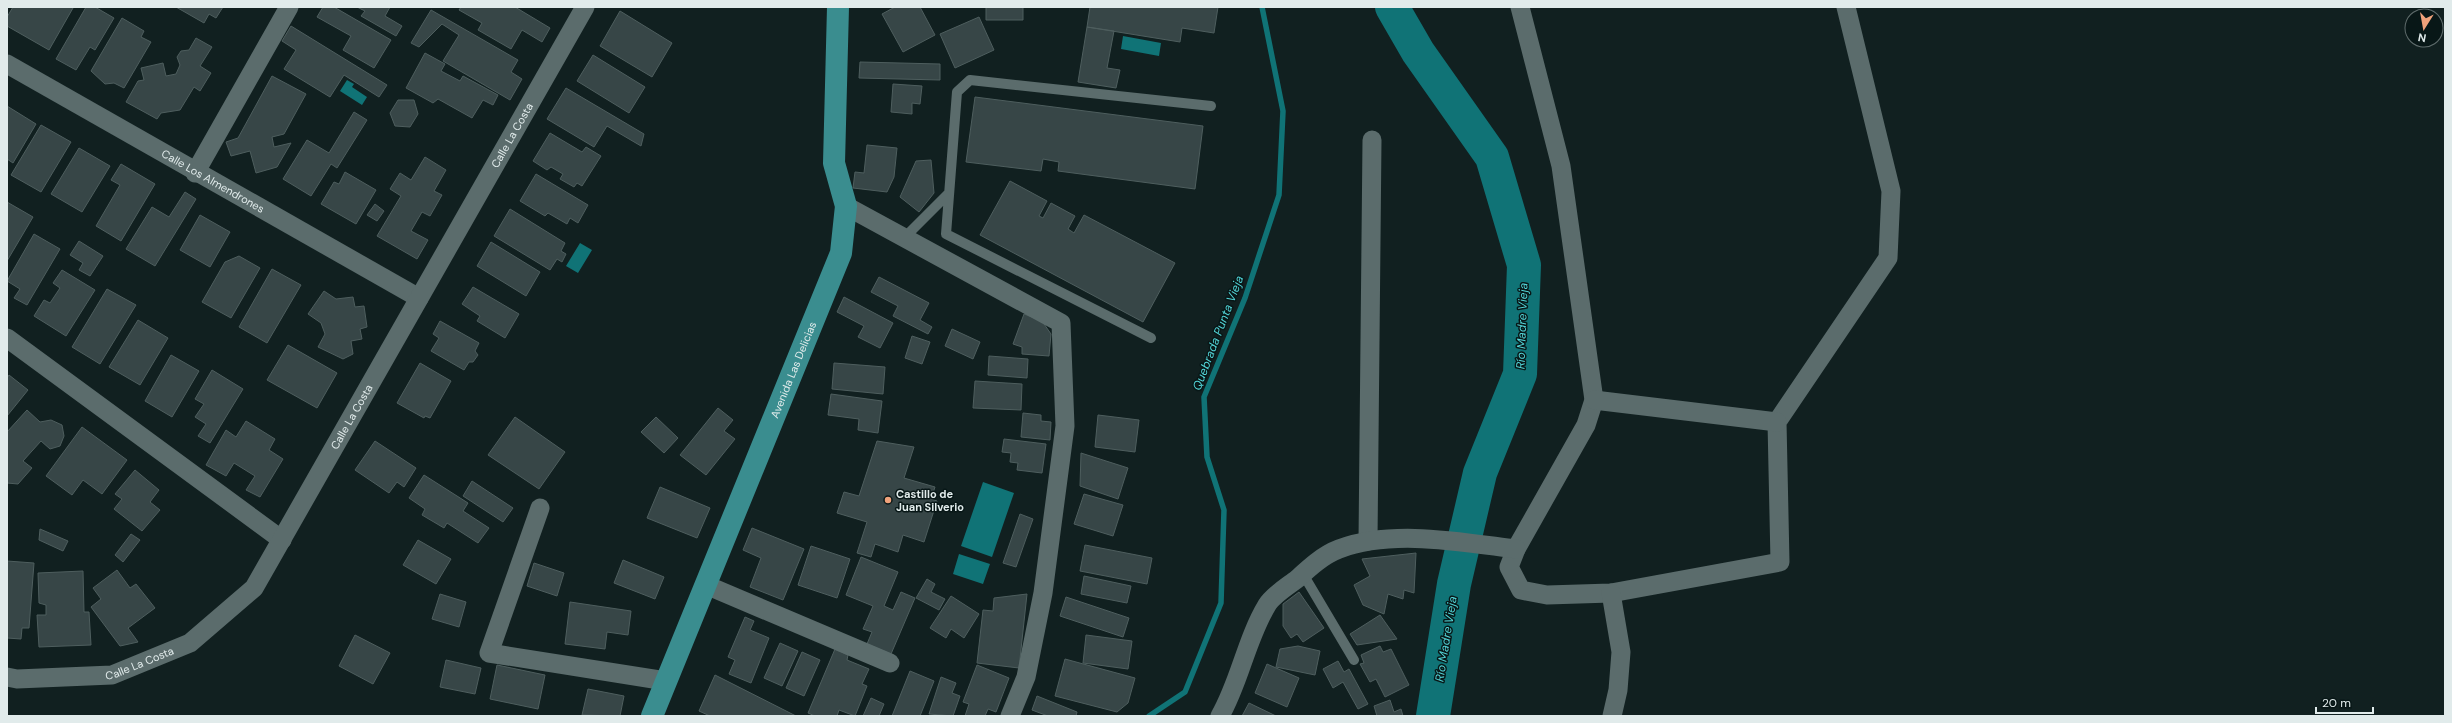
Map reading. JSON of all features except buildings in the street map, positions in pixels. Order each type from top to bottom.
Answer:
[{"type":"main road","name":"Avenida Las Delicias","points":[[652,716],[841,253],[846,206],[834,163],[838,7]]},
{"type":"street","points":[[195,172],[289,7]]},
{"type":"street","name":"Calle La Costa","points":[[7,677],[17,679],[112,675],[190,643],[254,588],[585,7]]},
{"type":"street","points":[[1520,7],[1561,166],[1594,400],[1586,425],[1516,549],[1509,567],[1521,590],[1547,595],[1611,593],[1780,562],[1777,422],[1888,258],[1891,191],[1846,7]]},
{"type":"street","name":"Calle Los Almendrones","points":[[7,64],[419,298]]},
{"type":"street","points":[[1368,541],[1372,140]]},
{"type":"street","points":[[846,206],[1061,323],[1065,426],[1043,593],[1026,677],[1010,716]]},
{"type":"street","points":[[7,338],[282,540]]},
{"type":"street","points":[[1594,400],[1777,422]]},
{"type":"street","points":[[540,508],[489,653],[666,681]]},
{"type":"street","points":[[1220,716],[1230,698],[1245,652],[1268,603],[1303,574],[1337,550],[1368,541],[1451,541],[1516,549]]},
{"type":"street","points":[[706,585],[890,662]]},
{"type":"street","points":[[1611,593],[1621,652],[1618,690],[1612,716]]},
{"type":"lane","points":[[1151,338],[946,234],[957,92],[970,80],[1211,106]]},
{"type":"lane","points":[[904,238],[949,193]]},
{"type":"lane","points":[[1303,574],[1354,660]]},
{"type":"water","points":[[1123,36],[1161,43],[1159,56],[1121,49]]},
{"type":"water","points":[[347,80],[354,84],[352,87],[367,97],[362,105],[340,91]]},
{"type":"water","points":[[580,243],[592,250],[578,273],[566,266]]},
{"type":"water","points":[[983,482],[1014,493],[992,557],[961,546]]},
{"type":"water","points":[[959,554],[990,564],[983,584],[953,574]]},
{"type":"waterway","name":"Quebrada Punta Vieja","points":[[1149,716],[1185,692],[1221,603],[1224,510],[1207,457],[1204,397],[1245,298],[1279,195],[1283,111],[1262,7]]},
{"type":"waterway","name":"Río Madre Vieja","points":[[1392,7],[1418,52],[1492,157],[1524,265],[1520,374],[1480,473],[1454,584],[1433,716]]},
{"type":"place","name":"Castillo de Juan Silverio","points":[[888,500]]}]
